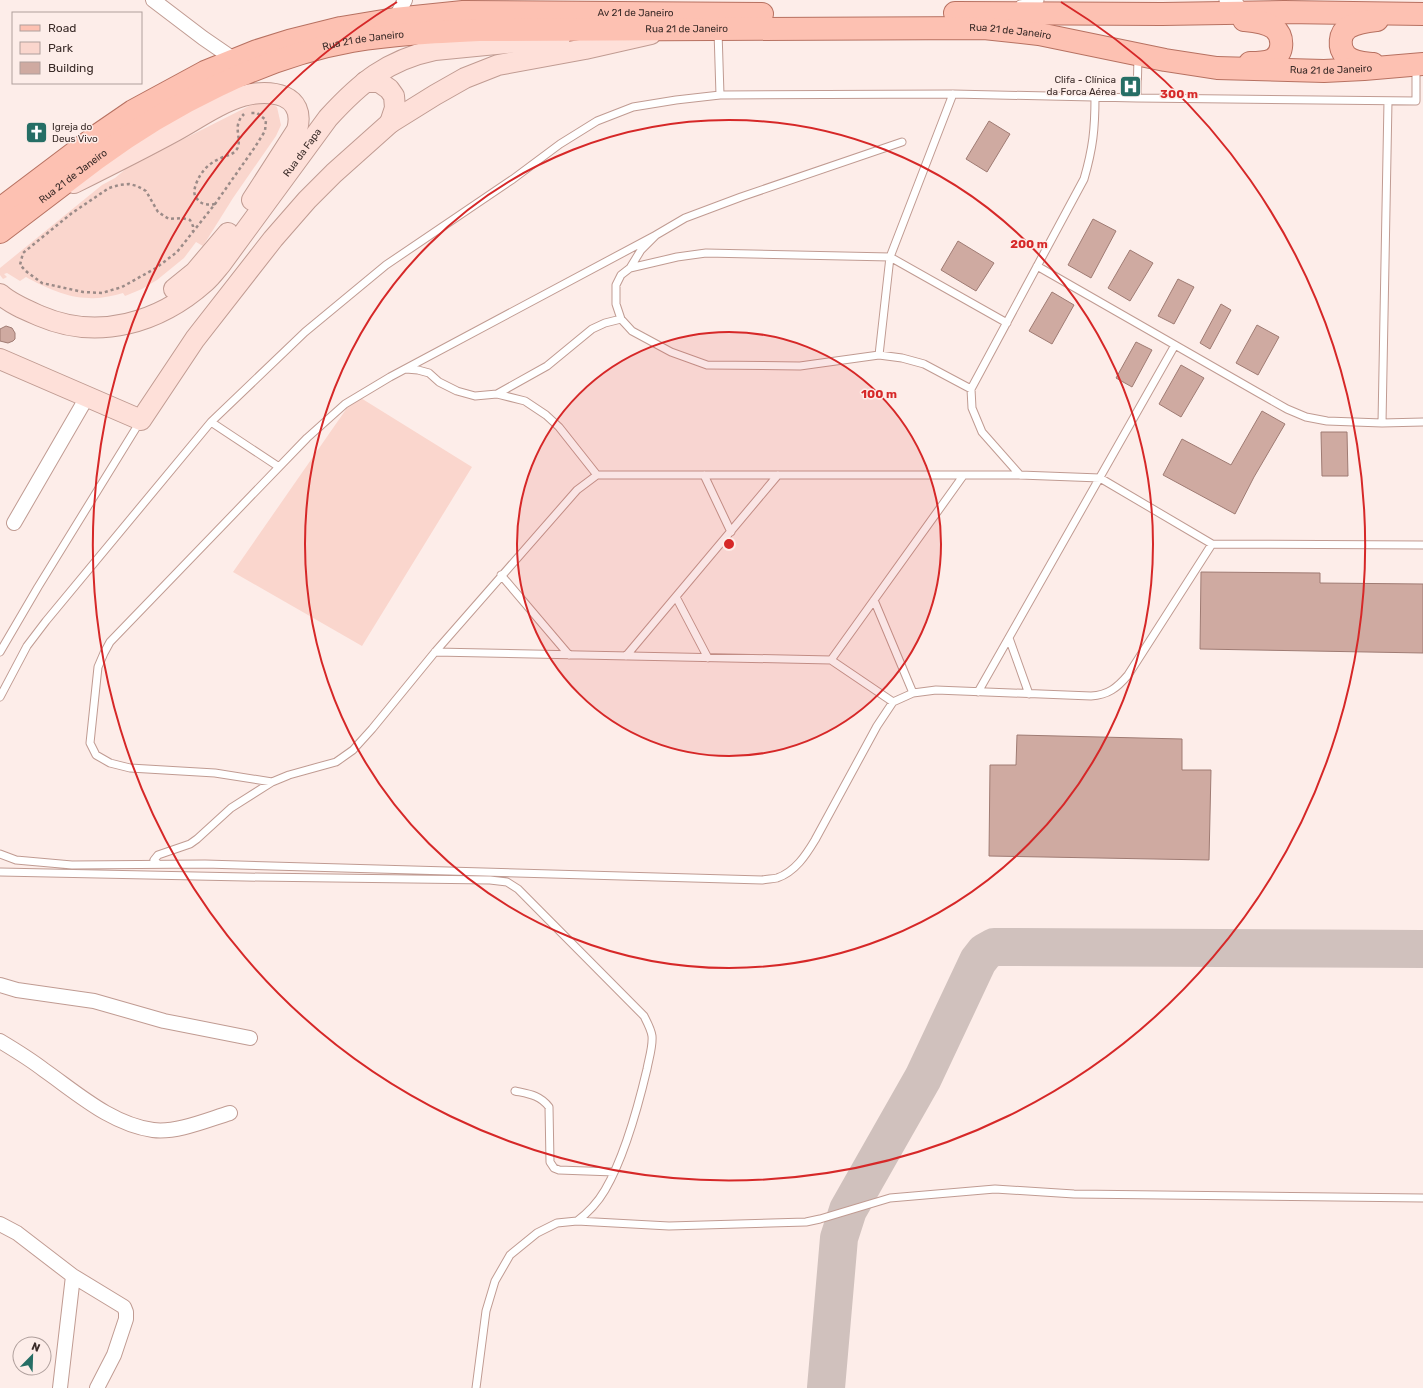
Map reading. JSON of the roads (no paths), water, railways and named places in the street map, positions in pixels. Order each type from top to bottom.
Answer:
[{"type":"main road","name":"Av 21 de Janeiro","points":[[0,209],[98,135],[133,111],[205,72],[257,51],[303,37],[340,28],[400,9],[418,16],[470,12],[876,13]]},
{"type":"main road","name":"Rua 21 de Janeiro","points":[[876,13],[982,12],[1162,14],[1294,10],[1420,14]]},
{"type":"main road","points":[[1162,14],[1261,22],[1273,28],[1280,34],[1282,45],[1279,53],[1273,60],[1262,63],[1220,63],[1165,60]]},
{"type":"main road","points":[[1416,65],[1366,63],[1356,61],[1347,57],[1342,49],[1340,41],[1343,32],[1348,27],[1366,21],[1420,14]]},
{"type":"main road","name":"Rua 21 de Janeiro","points":[[0,232],[96,158],[177,106],[252,70],[297,55],[352,42],[404,34],[443,31],[984,28],[1039,34],[1165,60],[1217,68],[1337,70],[1416,65]]},
{"type":"main road","name":"Rua da Fapa","points":[[0,294],[24,310],[47,319],[70,325],[96,328],[121,326],[144,320],[182,300],[205,282],[221,264],[328,118],[346,98],[365,82],[400,60],[415,54],[435,50],[648,30]]},
{"type":"main road","points":[[0,359],[141,420],[195,339],[272,240],[323,184],[390,123],[436,94],[465,78],[498,65],[585,49],[670,30]]},
{"type":"main road","points":[[365,82],[378,82],[389,89],[394,96],[395,108],[390,123]]},
{"type":"main road","name":"Rua da Fapa","points":[[0,280],[15,292],[38,305],[63,315],[80,317],[113,315],[130,311],[164,296],[195,272],[221,243],[244,212],[297,130],[299,114],[296,105],[291,100],[283,96],[274,94],[257,92],[242,96],[226,102],[153,143],[47,197]]},
{"type":"main road","points":[[0,195],[57,167]]},
{"type":"street","points":[[153,0],[235,60]]},
{"type":"street","points":[[14,523],[87,397]]},
{"type":"street","points":[[0,986],[17,990],[94,1001],[164,1021],[250,1038]]},
{"type":"street","points":[[0,1041],[43,1069],[91,1105],[125,1122],[153,1130],[181,1128],[230,1113]]},
{"type":"street","points":[[0,1224],[17,1233],[73,1276],[124,1307],[126,1319],[114,1355],[96,1388]]},
{"type":"street","points":[[60,1388],[73,1276]]},
{"type":"lane","points":[[982,12],[1040,0]]},
{"type":"lane","points":[[1223,0],[1294,10]]},
{"type":"lane","points":[[718,29],[720,94]]},
{"type":"lane","points":[[1137,98],[1138,54]]},
{"type":"lane","points":[[0,697],[26,646],[211,422],[305,332],[386,265],[512,179],[560,144],[597,122],[633,107],[720,94],[953,94],[1137,98],[1416,101],[1416,65]]},
{"type":"lane","points":[[879,355],[890,257],[953,94]]},
{"type":"lane","points":[[1020,475],[982,432],[972,408],[972,389],[1084,179],[1093,143],[1095,127],[1095,97]]},
{"type":"lane","points":[[1382,423],[1388,101]]},
{"type":"lane","points":[[272,782],[215,773],[130,768],[110,763],[96,755],[90,742],[98,667],[110,642],[307,438],[346,404],[390,377],[656,235],[685,218],[741,197],[902,142]]},
{"type":"lane","points":[[630,268],[640,250],[656,235]]},
{"type":"lane","points":[[972,389],[924,364],[902,358],[879,355],[800,366],[707,365],[671,352],[632,331],[621,319],[616,304],[616,286],[621,275],[630,268],[646,263],[706,253],[890,257],[1006,323]]},
{"type":"lane","points":[[1037,266],[1287,409],[1306,417],[1327,421],[1382,423],[1423,422]]},
{"type":"lane","points":[[497,394],[547,366],[592,329],[605,323],[621,319]]},
{"type":"lane","points":[[978,692],[1176,345]]},
{"type":"lane","points":[[405,369],[429,373],[439,382],[458,391],[475,396],[497,394],[525,401],[546,415],[559,427],[597,475]]},
{"type":"lane","points":[[0,652],[38,587],[141,420]]},
{"type":"lane","points":[[211,422],[279,467]]},
{"type":"lane","points":[[157,864],[154,860],[158,855],[190,844],[231,808],[272,782],[289,775],[336,762],[353,750],[501,575],[576,490],[597,475],[1020,475],[1100,478],[1212,544],[1423,545]]},
{"type":"lane","points":[[704,475],[730,532]]},
{"type":"lane","points":[[626,656],[778,475]]},
{"type":"lane","points":[[831,660],[963,476]]},
{"type":"lane","points":[[0,854],[16,860],[72,865],[157,864],[762,880],[776,878],[787,873],[803,858],[815,840],[877,726],[894,702],[913,693],[936,690],[1099,696],[1113,690],[1128,675],[1212,544]]},
{"type":"lane","points":[[501,575],[569,655]]},
{"type":"lane","points":[[676,597],[708,658]]},
{"type":"lane","points":[[874,600],[913,693]]},
{"type":"lane","points":[[1009,638],[1029,694]]},
{"type":"lane","points":[[435,652],[831,660],[894,702]]},
{"type":"lane","points":[[0,872],[490,880],[507,882],[518,888],[644,1016],[650,1027],[652,1037],[651,1050],[641,1093],[614,1172],[605,1190],[593,1208],[577,1222]]},
{"type":"lane","points":[[514,1091],[532,1094],[544,1100],[549,1107],[550,1162],[554,1168],[559,1170],[614,1172]]},
{"type":"lane","points":[[476,1388],[486,1311],[495,1281],[510,1255],[537,1233],[557,1223],[577,1222],[669,1226],[806,1222],[890,1198],[995,1189],[1074,1194],[1423,1198]]},
{"type":"place","name":"Clifa - Clínica da Forca Aérea","points":[[1131,86]]},
{"type":"place","name":"Igreja do Deus Vivo","points":[[36,133]]}]
